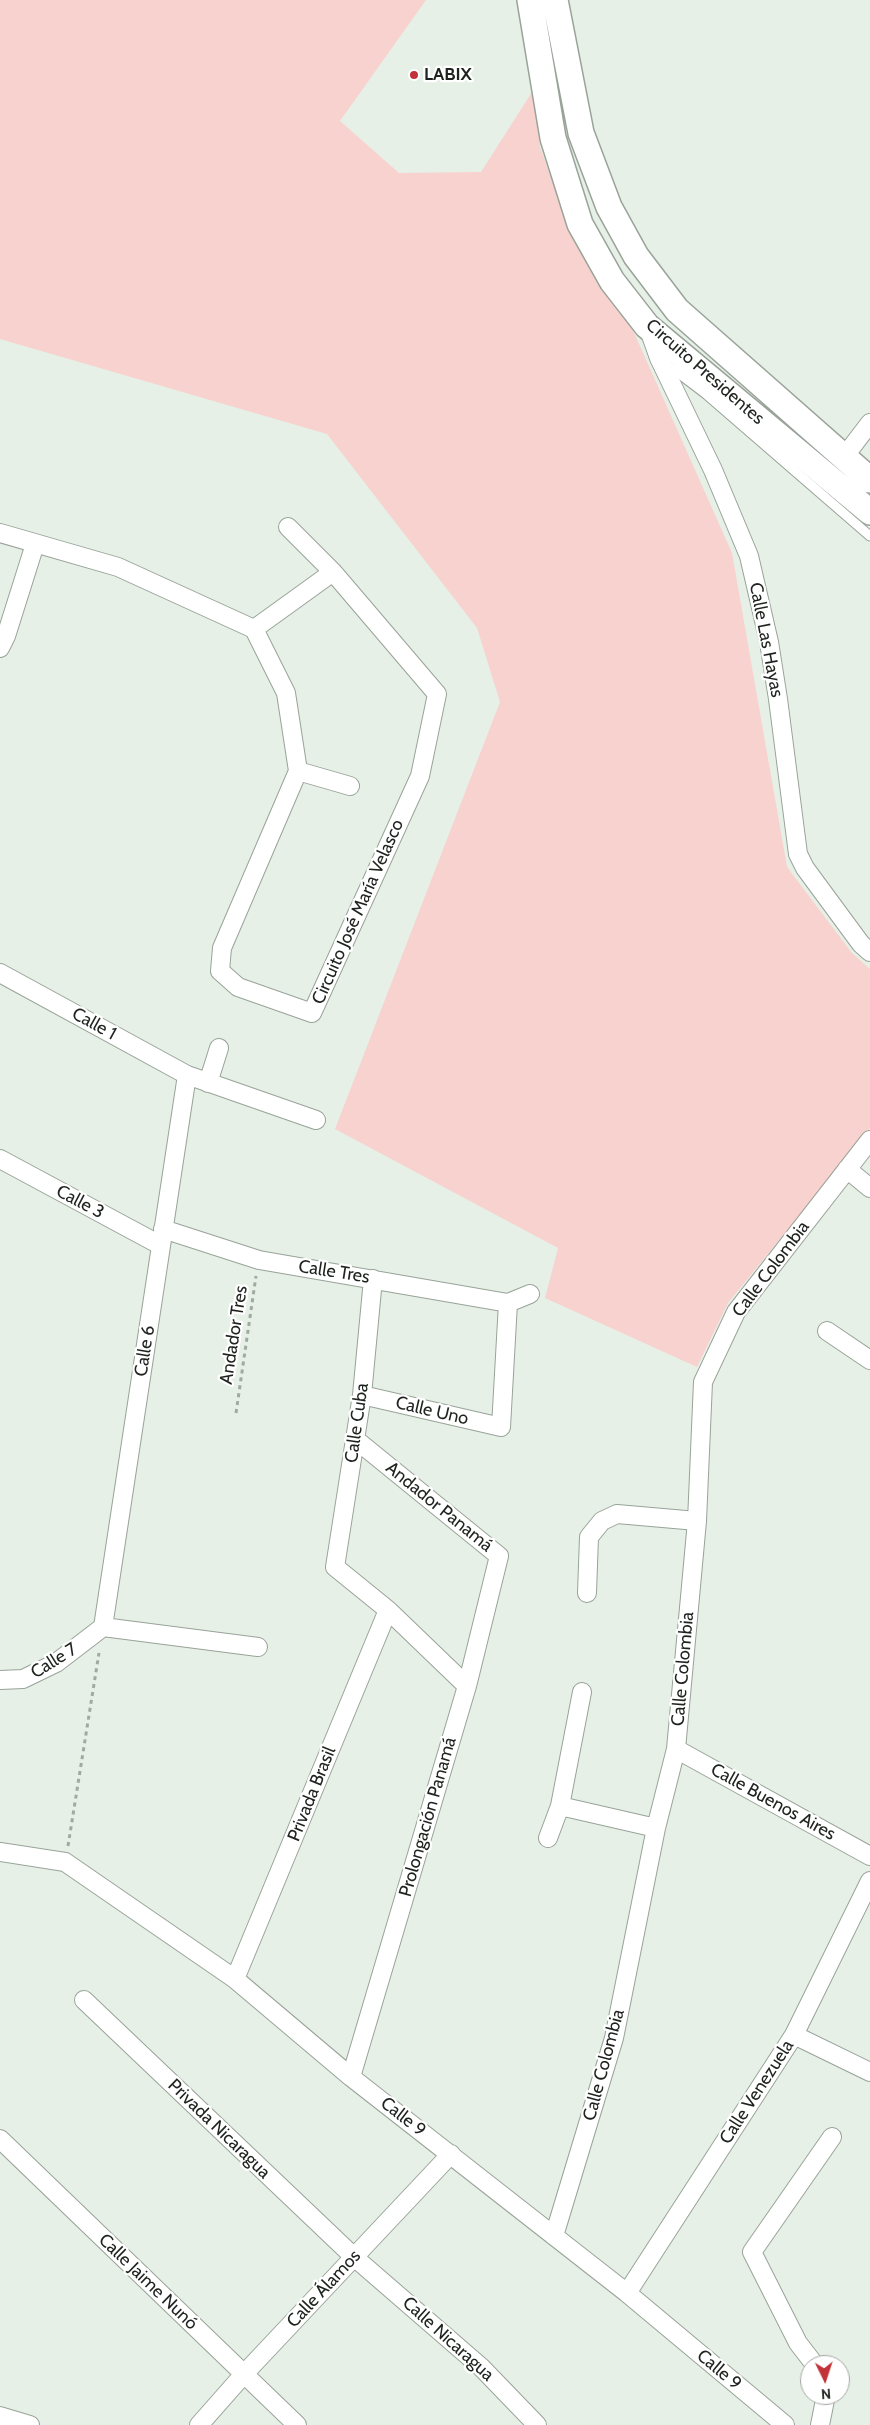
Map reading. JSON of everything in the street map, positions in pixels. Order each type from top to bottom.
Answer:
[{"type":"main road","name":"Circuito Presidentes","points":[[530,0],[553,138],[580,224],[612,281],[647,326],[870,512]]},
{"type":"main road","name":"Circuito Presidentes","points":[[556,0],[581,133],[609,207],[636,256],[677,310],[870,480]]},
{"type":"street","name":"Calle Las Hayas","points":[[647,326],[659,358],[713,470],[749,556],[769,642],[777,689],[798,854],[805,868],[861,944],[870,952]]},
{"type":"street","points":[[844,457],[870,423]]},
{"type":"street","points":[[254,629],[333,572],[288,527]]},
{"type":"street","points":[[0,534],[118,567],[254,629],[286,693],[298,771],[350,786]]},
{"type":"street","points":[[0,648],[6,636],[35,544]]},
{"type":"street","name":"Circuito José María Velasco","points":[[298,771],[222,948],[220,971],[238,987],[312,1013],[420,776],[437,694],[333,572]]},
{"type":"street","name":"Calle 1","points":[[0,973],[187,1075],[316,1120]]},
{"type":"street","points":[[208,1083],[220,1048]]},
{"type":"street","name":"Calle 6","points":[[103,1627],[187,1075]]},
{"type":"street","name":"Calle Colombia","points":[[554,2236],[614,2038],[656,1828],[676,1748],[697,1520],[703,1382],[736,1312],[870,1140]]},
{"type":"street","name":"Calle 3","points":[[0,1162],[162,1237]]},
{"type":"street","points":[[847,1169],[870,1188]]},
{"type":"street","name":"Calle Tres","points":[[162,1237],[259,1260],[508,1303]]},
{"type":"street","name":"Calle Cuba","points":[[373,1279],[362,1395],[335,1568],[388,1610]]},
{"type":"street","points":[[508,1303],[530,1294]]},
{"type":"street","name":"Calle Uno","points":[[362,1395],[502,1428],[508,1303]]},
{"type":"street","points":[[827,1331],[870,1360]]},
{"type":"street","name":"Andador Panamá","points":[[355,1439],[499,1556]]},
{"type":"street","points":[[587,1593],[589,1537],[602,1521],[617,1514],[697,1520]]},
{"type":"street","name":"Prolongación Panamá","points":[[351,2077],[467,1686],[499,1556]]},
{"type":"street","points":[[388,1610],[467,1686]]},
{"type":"street","name":"Privada Brasil","points":[[236,1979],[388,1610]]},
{"type":"street","points":[[103,1627],[258,1646]]},
{"type":"street","name":"Calle 7","points":[[0,1680],[23,1680],[56,1662],[103,1627]]},
{"type":"street","points":[[548,1838],[560,1806],[582,1692]]},
{"type":"street","name":"Calle Buenos Aires","points":[[676,1748],[870,1856]]},
{"type":"street","points":[[560,1806],[656,1828]]},
{"type":"street","name":"Calle 9","points":[[0,1852],[65,1862],[236,1979],[351,2077],[627,2293],[785,2425]]},
{"type":"street","name":"Calle Venezuela","points":[[627,2293],[794,2035],[870,1881]]},
{"type":"street","name":"Privada Nicaragua","points":[[84,2000],[354,2257]]},
{"type":"street","points":[[794,2035],[870,2072]]},
{"type":"street","points":[[807,2355],[798,2343],[752,2252],[832,2137]]},
{"type":"street","name":"Calle Jaime Nunó","points":[[0,2139],[297,2425]]},
{"type":"street","name":"Calle Álamos","points":[[199,2425],[244,2374],[451,2154]]},
{"type":"street","name":"Calle Nicaragua","points":[[354,2257],[481,2367],[537,2425]]},
{"type":"street","points":[[820,2425],[824,2405]]},
{"type":"street","points":[[0,2416],[30,2425]]},
{"type":"lane","points":[[659,358],[706,394],[870,536]]},
{"type":"path","name":"Andador Tres","points":[[236,1413],[259,1260]]},
{"type":"path","points":[[65,1862],[103,1627]]},
{"type":"shaded area","points":[[0,0],[426,0],[340,121],[399,173],[481,172],[534,89],[540,147],[567,222],[628,319],[732,553],[787,867],[852,953],[870,969],[870,1128],[728,1303],[697,1367],[545,1298],[558,1248],[335,1129],[500,702],[477,628],[327,434],[0,339]]},
{"type":"place","name":"LABIX","points":[[414,75]]}]
